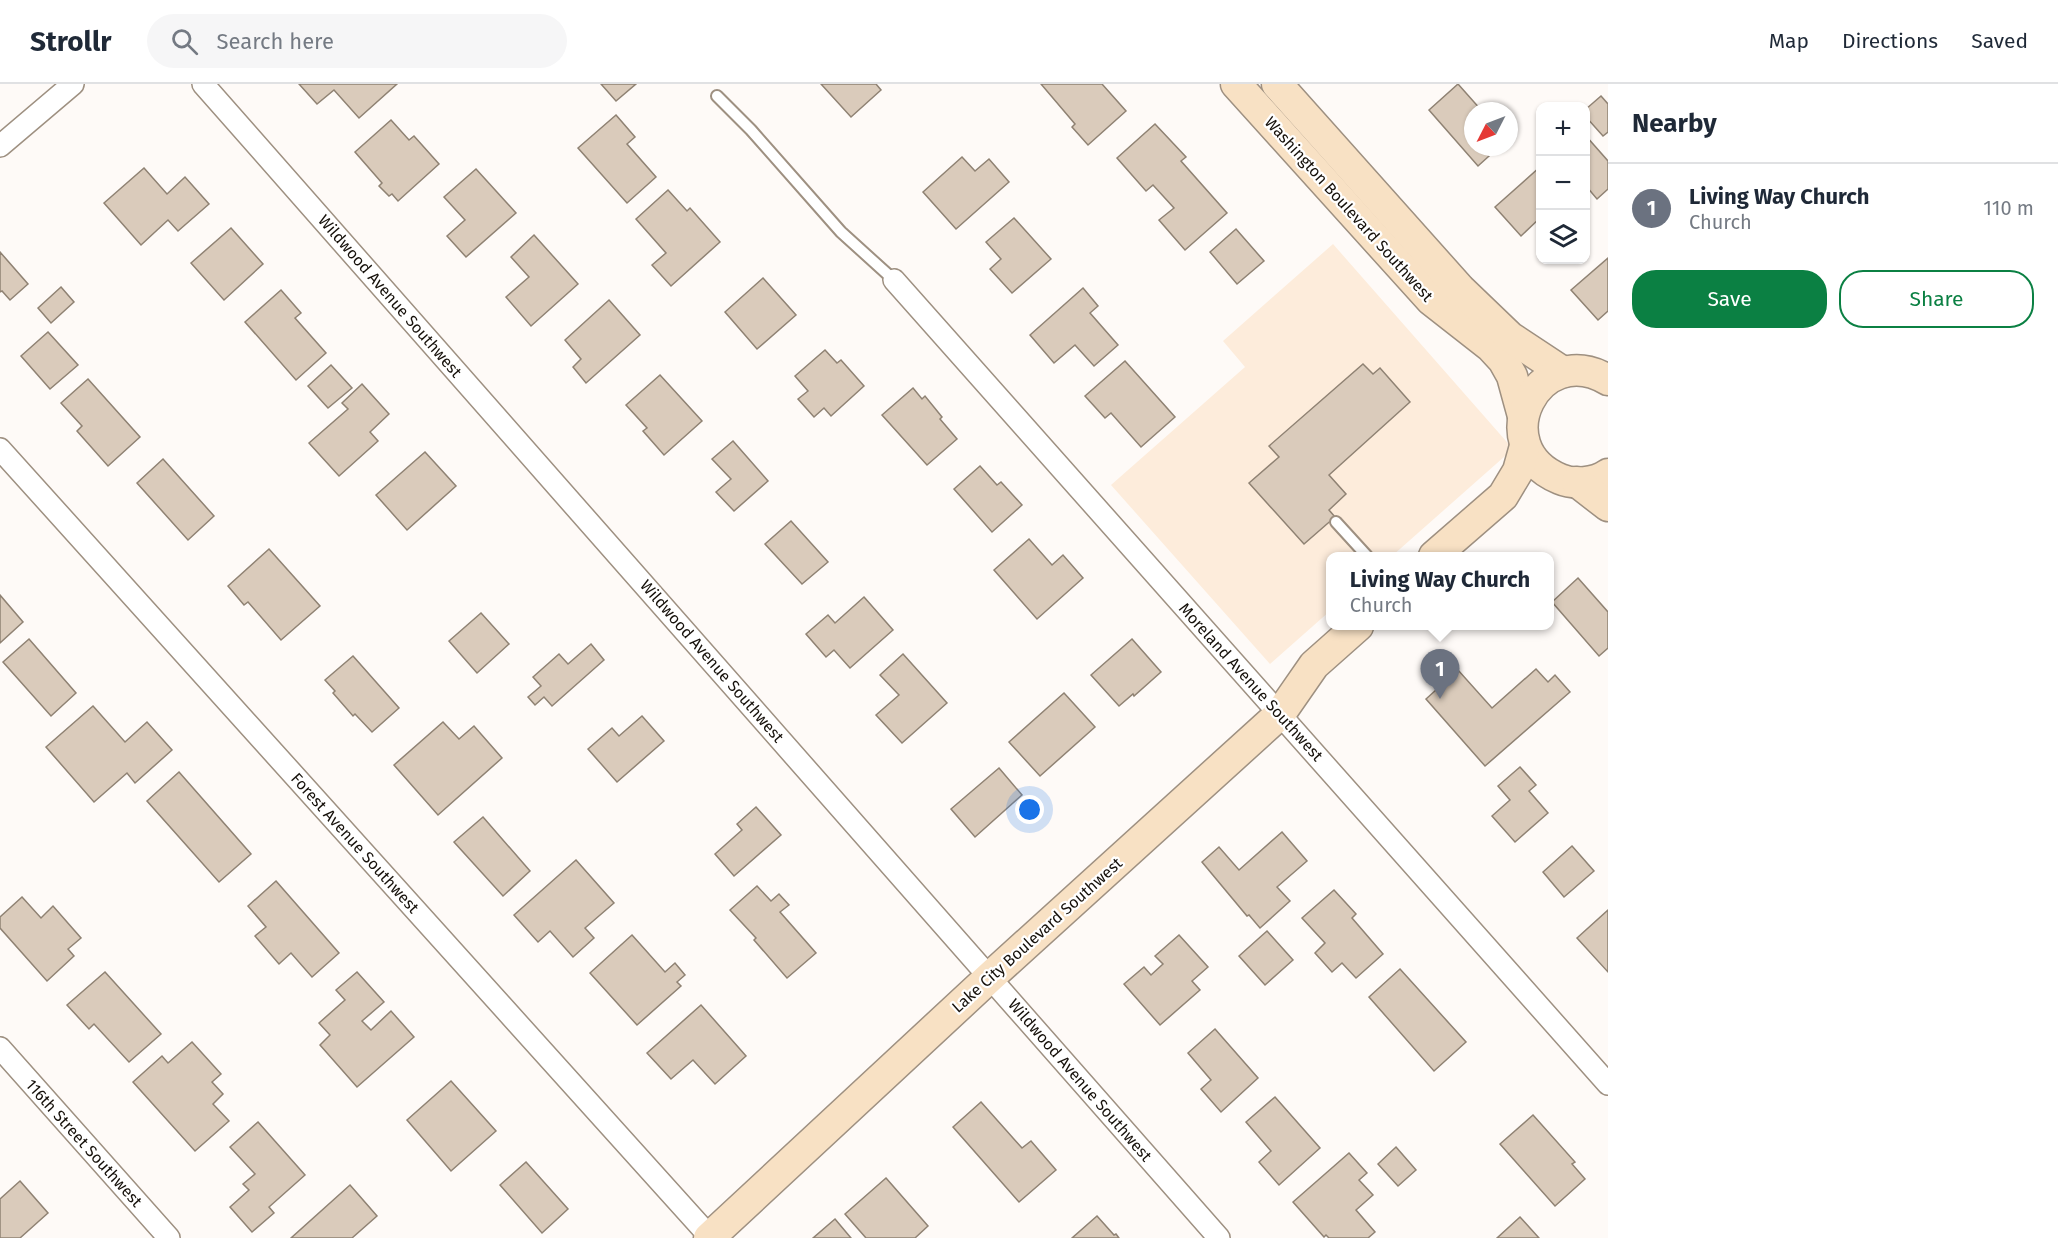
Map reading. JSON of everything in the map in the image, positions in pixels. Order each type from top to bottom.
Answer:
[{"type":"street","points":[[0,146],[73,84]]},
{"type":"street","name":"Wildwood Avenue Southwest","points":[[203,84],[1220,1238]]},
{"type":"street","name":"Washington Boulevard Southwest","points":[[1236,84],[1431,300],[1503,360],[1512,376],[1523,416],[1521,427],[1525,446]]},
{"type":"street","name":"Washington Boulevard Southwest","points":[[1277,84],[1460,289],[1510,337],[1590,372]]},
{"type":"street","name":"Moreland Avenue Southwest","points":[[894,280],[1608,1084]]},
{"type":"street","points":[[1523,416],[1524,408],[1533,392],[1546,380],[1590,372]]},
{"type":"street","points":[[1525,446],[1534,462],[1548,475],[1572,482],[1608,506]]},
{"type":"street","points":[[1439,552],[1503,496],[1518,471],[1525,446]]},
{"type":"street","name":"Forest Avenue Southwest","points":[[0,449],[710,1238]]},
{"type":"street","points":[[1503,496],[1534,485],[1585,483],[1608,474]]},
{"type":"street","name":"Lake City Boulevard Southwest","points":[[710,1238],[990,978],[1280,714],[1314,665],[1353,630]]},
{"type":"street","name":"116th Street Southwest","points":[[0,1048],[169,1238]]},
{"type":"lane","points":[[717,96],[751,130],[841,232],[894,280]]},
{"type":"lane","points":[[1336,522],[1363,552]]},
{"type":"shaded area","points":[[1333,244],[1513,449],[1397,552],[1326,552],[1326,615],[1270,664],[1111,485],[1245,367],[1223,341]]},
{"type":"building","points":[[299,84],[397,84],[359,118],[334,90],[317,104]]},
{"type":"building","points":[[601,84],[636,84],[616,101]]},
{"type":"building","points":[[821,84],[876,84],[881,90],[851,117]]},
{"type":"building","points":[[1041,84],[1102,84],[1126,111],[1088,145],[1072,127],[1075,124]]},
{"type":"building","points":[[1458,84],[1474,102],[1464,102],[1464,150],[1429,110]]},
{"type":"building","points":[[1601,96],[1608,104],[1608,132],[1603,136],[1590,121],[1590,106]]},
{"type":"building","points":[[616,115],[635,137],[627,144],[656,177],[627,203],[578,148]]},
{"type":"building","points":[[391,120],[409,140],[414,136],[439,164],[398,201],[379,186],[382,183],[355,152]]},
{"type":"building","points":[[1155,124],[1186,157],[1181,161],[1227,213],[1185,250],[1159,220],[1174,208],[1153,185],[1146,191],[1117,158]]},
{"type":"building","points":[[1590,141],[1608,161],[1608,189],[1597,199],[1590,191]]},
{"type":"building","points":[[1469,156],[1489,156],[1478,166]]},
{"type":"building","points":[[962,157],[975,171],[989,159],[1009,182],[956,229],[923,192]]},
{"type":"building","points":[[144,168],[167,194],[185,177],[209,204],[178,231],[168,220],[141,245],[104,203]]},
{"type":"building","points":[[476,169],[516,213],[466,257],[447,236],[465,220],[444,197]]},
{"type":"building","points":[[1536,171],[1536,222],[1521,236],[1495,207]]},
{"type":"building","points":[[668,190],[687,211],[690,208],[720,242],[671,286],[652,265],[666,253],[636,219]]},
{"type":"building","points":[[1014,218],[1051,259],[1012,293],[990,269],[1001,259],[986,242]]},
{"type":"building","points":[[231,228],[263,264],[224,300],[191,263]]},
{"type":"building","points":[[1236,229],[1264,261],[1237,284],[1210,252]]},
{"type":"building","points":[[534,235],[578,284],[531,326],[506,297],[529,277],[511,257]]},
{"type":"building","points":[[0,252],[28,284],[10,300],[2,291],[0,292]]},
{"type":"building","points":[[1608,258],[1608,311],[1598,320],[1571,290]]},
{"type":"building","points":[[763,278],[796,315],[757,349],[725,312]]},
{"type":"building","points":[[61,287],[74,302],[51,323],[38,308]]},
{"type":"building","points":[[1083,288],[1098,306],[1090,313],[1118,345],[1094,366],[1075,345],[1054,363],[1030,335]]},
{"type":"building","points":[[281,290],[301,313],[295,318],[326,353],[296,380],[245,322]]},
{"type":"building","points":[[609,300],[640,335],[586,383],[573,367],[581,359],[565,340]]},
{"type":"building","points":[[48,332],[78,365],[50,389],[21,356]]},
{"type":"building","points":[[825,350],[837,363],[841,360],[864,386],[831,416],[824,408],[814,417],[798,399],[808,391],[795,376]]},
{"type":"building","points":[[1125,361],[1175,417],[1141,447],[1111,413],[1105,418],[1085,396]]},
{"type":"building","points":[[1363,364],[1373,374],[1380,368],[1410,402],[1329,475],[1346,494],[1329,510],[1335,517],[1304,544],[1249,483],[1279,457],[1269,446]]},
{"type":"building","points":[[331,365],[352,388],[328,408],[308,386]]},
{"type":"building","points":[[660,375],[702,421],[664,455],[643,431],[647,428],[626,405]]},
{"type":"building","points":[[88,379],[140,437],[108,466],[77,431],[82,426],[61,403]]},
{"type":"building","points":[[362,384],[389,414],[370,432],[378,441],[339,476],[309,443],[348,409],[342,403]]},
{"type":"building","points":[[913,388],[922,399],[925,396],[957,439],[927,465],[882,415]]},
{"type":"building","points":[[733,441],[768,481],[734,511],[716,492],[731,479],[712,459]]},
{"type":"building","points":[[425,452],[456,486],[407,530],[376,495]]},
{"type":"building","points":[[163,459],[214,516],[188,540],[137,483]]},
{"type":"building","points":[[980,466],[997,485],[1001,482],[1022,505],[992,532],[954,489]]},
{"type":"building","points":[[791,521],[828,562],[802,584],[765,544]]},
{"type":"building","points":[[1029,539],[1052,565],[1063,555],[1083,578],[1037,619],[994,570]]},
{"type":"building","points":[[269,549],[320,606],[281,640],[248,602],[244,605],[228,586]]},
{"type":"building","points":[[1578,578],[1608,612],[1608,648],[1599,656],[1554,604],[1554,600]]},
{"type":"building","points":[[0,595],[23,622],[0,643]]},
{"type":"building","points":[[864,597],[893,630],[850,668],[834,650],[826,657],[806,634],[828,615],[835,623]]},
{"type":"building","points":[[481,613],[509,644],[477,673],[449,641]]},
{"type":"building","points":[[29,639],[76,693],[51,716],[3,662]]},
{"type":"building","points":[[1132,639],[1161,672],[1119,706],[1091,675]]},
{"type":"building","points":[[591,644],[604,660],[552,706],[544,697],[535,705],[528,697],[541,686],[533,677],[559,654],[568,664]]},
{"type":"building","points":[[903,654],[947,703],[902,743],[876,715],[899,695],[880,675]]},
{"type":"building","points":[[353,656],[399,708],[372,732],[355,714],[353,716],[325,680]]},
{"type":"building","points":[[1536,669],[1548,682],[1555,675],[1570,692],[1485,766],[1426,699],[1458,670],[1492,708]]},
{"type":"building","points":[[1064,693],[1095,727],[1040,776],[1009,742]]},
{"type":"building","points":[[93,706],[125,742],[147,722],[172,750],[135,783],[127,773],[94,802],[46,747]]},
{"type":"building","points":[[642,716],[664,741],[617,782],[588,749],[612,728],[619,736]]},
{"type":"building","points":[[443,722],[459,739],[474,726],[502,758],[438,815],[394,765]]},
{"type":"building","points":[[1520,767],[1536,785],[1529,791],[1548,813],[1515,842],[1492,816],[1510,800],[1498,786]]},
{"type":"building","points":[[999,768],[1022,795],[975,837],[951,809]]},
{"type":"building","points":[[179,772],[251,854],[219,882],[147,801]]},
{"type":"building","points":[[756,807],[781,835],[734,876],[715,854],[742,830],[737,824]]},
{"type":"building","points":[[483,817],[530,871],[503,896],[454,842]]},
{"type":"building","points":[[1282,832],[1307,861],[1277,887],[1290,901],[1260,928],[1249,915],[1247,916],[1202,862],[1219,847],[1239,870]]},
{"type":"building","points":[[1572,846],[1594,871],[1564,897],[1543,872]]},
{"type":"building","points":[[576,860],[614,903],[585,928],[594,938],[573,957],[550,931],[538,942],[514,915]]},
{"type":"building","points":[[276,881],[339,953],[312,977],[291,953],[279,964],[255,936],[266,927],[248,906]]},
{"type":"building","points":[[757,886],[771,901],[779,894],[789,905],[780,912],[816,953],[787,978],[754,940],[756,938],[730,910]]},
{"type":"building","points":[[1334,890],[1356,914],[1352,918],[1383,954],[1356,978],[1342,963],[1332,972],[1315,953],[1325,943],[1302,918]]},
{"type":"building","points":[[22,897],[41,918],[53,906],[81,938],[68,949],[74,956],[47,981],[0,928],[0,917]]},
{"type":"building","points":[[1608,910],[1608,972],[1577,938]]},
{"type":"building","points":[[1267,931],[1293,960],[1265,985],[1239,956]]},
{"type":"building","points":[[632,935],[665,972],[675,963],[685,975],[677,982],[681,986],[637,1025],[590,973]]},
{"type":"building","points":[[1179,935],[1208,967],[1192,981],[1200,990],[1160,1025],[1124,984],[1144,967],[1151,975],[1163,964],[1155,956]]},
{"type":"building","points":[[1400,969],[1466,1042],[1434,1071],[1369,997]]},
{"type":"building","points":[[105,972],[161,1034],[129,1062],[94,1024],[89,1029],[67,1005]]},
{"type":"building","points":[[357,972],[384,1002],[362,1021],[371,1030],[391,1011],[414,1037],[357,1087],[320,1045],[330,1035],[319,1023],[345,1000],[336,990]]},
{"type":"building","points":[[701,1005],[746,1056],[715,1084],[693,1060],[671,1079],[647,1053]]},
{"type":"building","points":[[1215,1029],[1258,1078],[1221,1112],[1201,1089],[1211,1080],[1188,1053]]},
{"type":"building","points":[[192,1042],[221,1074],[212,1082],[223,1094],[213,1104],[229,1121],[195,1151],[133,1082],[162,1056],[168,1063]]},
{"type":"building","points":[[451,1081],[496,1131],[451,1171],[407,1120]]},
{"type":"building","points":[[1275,1097],[1320,1148],[1279,1185],[1259,1162],[1271,1151],[1246,1122]]},
{"type":"building","points":[[981,1102],[1022,1148],[1031,1141],[1056,1170],[1019,1202],[953,1127]]},
{"type":"building","points":[[1533,1115],[1575,1162],[1572,1164],[1585,1179],[1555,1206],[1500,1144]]},
{"type":"building","points":[[258,1122],[305,1175],[269,1207],[274,1213],[252,1232],[230,1207],[249,1190],[243,1184],[255,1174],[230,1147]]},
{"type":"building","points":[[1396,1147],[1416,1170],[1398,1186],[1378,1164]]},
{"type":"building","points":[[1349,1153],[1367,1173],[1359,1180],[1373,1195],[1356,1210],[1375,1232],[1368,1238],[1329,1238],[1326,1235],[1324,1237],[1293,1202]]},
{"type":"building","points":[[526,1162],[568,1209],[542,1233],[500,1185]]},
{"type":"building","points":[[886,1178],[928,1226],[915,1238],[866,1238],[845,1214]]},
{"type":"building","points":[[20,1181],[48,1213],[20,1238],[0,1238],[0,1199]]},
{"type":"building","points":[[350,1185],[377,1216],[352,1238],[291,1238]]},
{"type":"building","points":[[1097,1216],[1119,1238],[1072,1238]]},
{"type":"building","points":[[1520,1217],[1539,1238],[1497,1238]]},
{"type":"building","points":[[835,1219],[851,1238],[813,1238]]},
{"type":"place","name":"Living Way Church","points":[[1440,699]]}]
